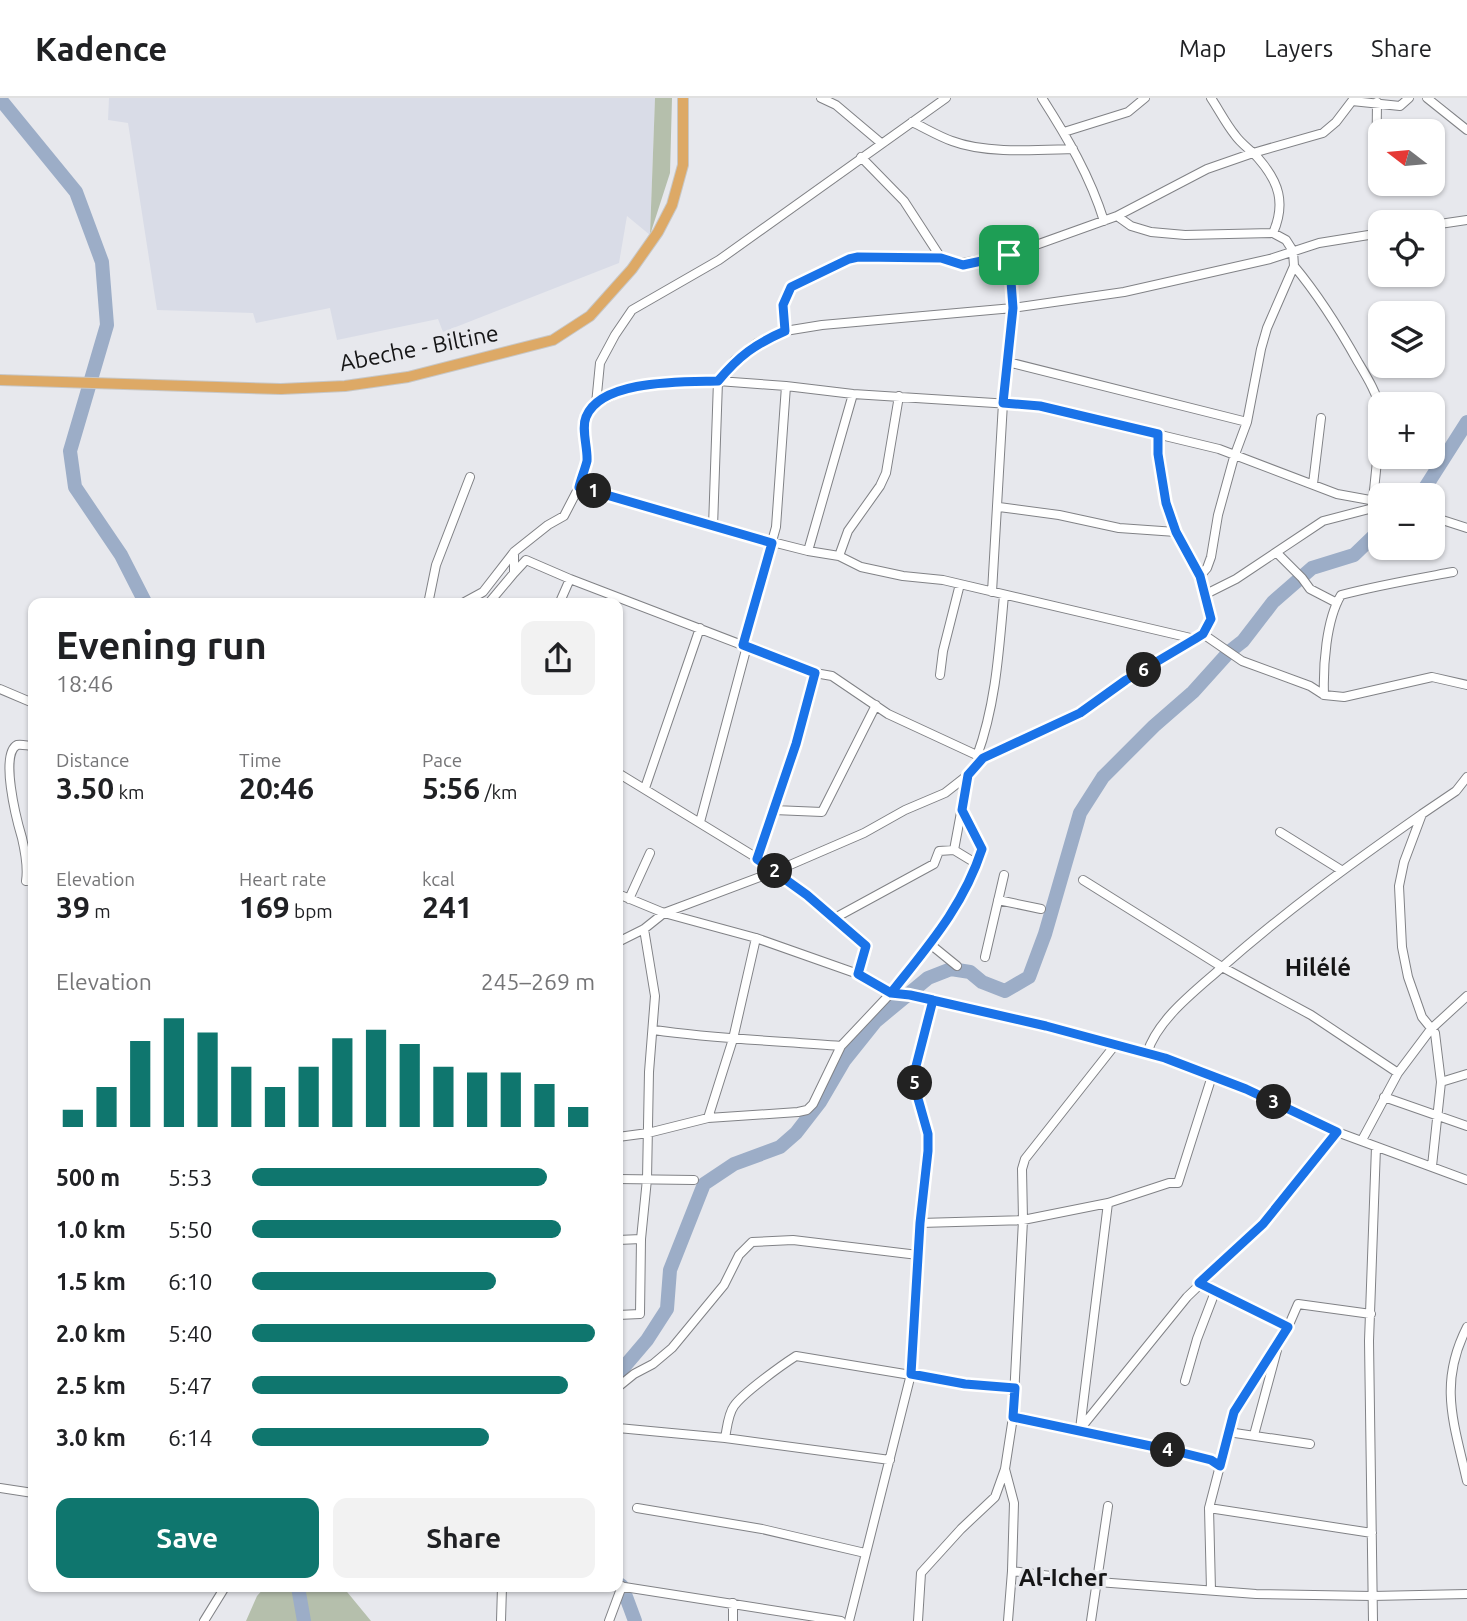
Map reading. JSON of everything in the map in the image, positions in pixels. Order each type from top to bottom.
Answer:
[{"type":"main road","name":"Abeche - Biltine","points":[[0,380],[281,389],[345,386],[408,377],[553,340],[590,316],[632,269],[658,232],[672,205],[683,165],[683,98]]},
{"type":"street","points":[[821,98],[836,105],[881,143]]},
{"type":"street","points":[[596,404],[600,363],[632,310],[719,260],[946,98]]},
{"type":"street","points":[[1042,98],[1064,132],[1094,190],[1104,221]]},
{"type":"street","points":[[1064,132],[1128,112],[1145,98]]},
{"type":"street","points":[[1211,98],[1235,136],[1253,153],[1272,179],[1281,201],[1273,233]]},
{"type":"street","points":[[785,331],[783,305],[791,287],[849,259],[941,258],[963,265],[1009,255],[1118,216],[1207,169],[1323,133],[1336,122],[1349,99],[1400,106],[1409,98]]},
{"type":"street","points":[[1427,98],[1467,130]]},
{"type":"street","points":[[1377,103],[1377,119]]},
{"type":"street","points":[[912,122],[954,142],[1011,149],[1073,149]]},
{"type":"street","points":[[861,158],[904,201],[941,258]]},
{"type":"street","points":[[1118,216],[1130,226],[1151,232],[1185,235],[1273,233],[1286,240],[1293,251],[1294,266],[1267,328],[1247,422],[1218,515],[1211,557],[1200,576]]},
{"type":"street","points":[[1445,223],[1467,220]]},
{"type":"street","points":[[713,527],[718,381],[734,361],[757,343],[785,331],[822,325],[1013,308],[1124,292],[1270,259],[1319,243],[1368,235]]},
{"type":"street","points":[[992,593],[1003,403],[1013,308],[1009,255]]},
{"type":"street","points":[[1294,266],[1316,292],[1338,326],[1373,392]]},
{"type":"street","points":[[1007,362],[1247,422]]},
{"type":"street","points":[[472,598],[483,592],[514,552],[564,516],[579,487],[587,460],[585,418],[596,404],[622,390],[640,386],[718,381],[853,394],[1040,406],[1219,449],[1234,457],[1337,494],[1368,501]]},
{"type":"street","points":[[700,822],[776,527],[786,386]]},
{"type":"street","points":[[807,551],[853,394]]},
{"type":"street","points":[[839,556],[848,531],[880,486],[886,473],[899,396]]},
{"type":"street","points":[[1314,484],[1321,418]]},
{"type":"street","points":[[623,599],[815,673],[832,676],[896,718],[980,757],[1080,713],[1126,680],[1203,634],[1211,619],[1206,594],[1200,576],[1176,532],[1161,478],[1158,434]]},
{"type":"street","points":[[429,598],[436,565],[470,477]]},
{"type":"street","points":[[579,487],[772,543],[839,556],[861,566],[903,576],[960,584],[1195,639]]},
{"type":"street","points":[[1206,594],[1236,579],[1324,521],[1368,506]]},
{"type":"street","points":[[999,507],[1059,515],[1119,528],[1176,532]]},
{"type":"street","points":[[1445,521],[1467,528]]},
{"type":"street","points":[[514,552],[514,573]]},
{"type":"street","points":[[1277,553],[1310,589],[1337,603]]},
{"type":"street","points":[[493,598],[526,560],[620,598]]},
{"type":"street","points":[[1324,695],[1323,673],[1341,595],[1453,572]]},
{"type":"street","points":[[562,598],[570,579]]},
{"type":"street","points":[[940,675],[943,651],[960,584]]},
{"type":"street","points":[[623,940],[644,929],[664,913],[776,871],[864,833],[945,793],[968,775],[980,757],[992,701],[1004,595]]},
{"type":"street","points":[[645,788],[700,628]]},
{"type":"street","points":[[1203,634],[1242,661],[1310,686],[1324,695],[1344,697],[1432,677],[1467,685]]},
{"type":"street","points":[[757,859],[815,673]]},
{"type":"street","points":[[0,689],[28,701]]},
{"type":"street","points":[[774,810],[822,812],[876,705]]},
{"type":"street","points":[[26,881],[22,839],[9,805],[1,770],[3,757],[8,750],[18,745],[28,746]]},
{"type":"street","points":[[954,850],[968,775]]},
{"type":"street","points":[[623,776],[776,871],[833,919],[843,924],[866,946],[858,974]]},
{"type":"street","points":[[1147,1053],[1155,1035],[1188,997],[1279,917],[1456,790],[1467,777]]},
{"type":"street","points":[[623,1136],[708,1118],[807,1110],[813,1104],[841,1046],[891,993],[957,908],[982,849],[962,810]]},
{"type":"street","points":[[1422,814],[1404,862],[1399,886],[1399,912],[1408,977],[1422,1017],[1435,1033],[1440,1082],[1439,1115],[1432,1166]]},
{"type":"street","points":[[1280,832],[1341,870]]},
{"type":"street","points":[[833,919],[934,864],[939,851],[954,850],[977,864]]},
{"type":"street","points":[[629,899],[650,853]]},
{"type":"street","points":[[985,957],[1004,874]]},
{"type":"street","points":[[1083,880],[1222,967],[1311,1015],[1398,1073]]},
{"type":"street","points":[[623,896],[664,913],[756,938],[858,974],[891,993],[1046,1026],[1147,1053],[1246,1089],[1337,1132],[1467,1180]]},
{"type":"street","points":[[998,900],[1041,909]]},
{"type":"street","points":[[623,1315],[640,1314],[640,1239],[647,1179],[649,1072],[655,996],[644,929]]},
{"type":"street","points":[[708,1118],[733,1039],[756,938]]},
{"type":"street","points":[[930,944],[957,966]]},
{"type":"street","points":[[1362,1140],[1398,1073],[1432,1029],[1467,996]]},
{"type":"street","points":[[849,1621],[911,1374],[920,1223],[928,1151],[928,1134],[915,1088],[915,1070],[933,1000]]},
{"type":"street","points":[[654,1030],[733,1039],[841,1046]]},
{"type":"street","points":[[918,1621],[919,1577],[961,1528],[995,1497],[1005,1469],[1015,1388],[1023,1220],[1022,1169],[1026,1159],[1115,1045]]},
{"type":"street","points":[[1440,1082],[1467,1074]]},
{"type":"street","points":[[920,1223],[1023,1220],[1108,1203],[1169,1183],[1178,1183],[1212,1076]]},
{"type":"street","points":[[1384,1097],[1467,1126]]},
{"type":"street","points":[[1080,1429],[1199,1283],[1263,1224],[1337,1132]]},
{"type":"street","points":[[1373,1621],[1371,1314],[1376,1147]]},
{"type":"street","points":[[623,1179],[694,1180]]},
{"type":"street","points":[[1080,1429],[1108,1203]]},
{"type":"street","points":[[623,1240],[640,1239]]},
{"type":"street","points":[[623,1383],[672,1348],[724,1285],[739,1255],[752,1242],[793,1240],[918,1255]]},
{"type":"street","points":[[1199,1283],[1288,1327]]},
{"type":"street","points":[[1185,1381],[1215,1292]]},
{"type":"street","points":[[1211,1590],[1209,1508],[1234,1412],[1280,1341],[1298,1304],[1371,1314]]},
{"type":"street","points":[[1467,1327],[1450,1371],[1452,1417],[1467,1481]]},
{"type":"street","points":[[1254,1435],[1280,1341]]},
{"type":"street","points":[[725,1438],[734,1405],[796,1356],[965,1384],[1015,1388]]},
{"type":"street","points":[[1013,1417],[1080,1429]]},
{"type":"street","points":[[1063,1426],[1211,1460],[1220,1466]]},
{"type":"street","points":[[623,1428],[725,1438],[890,1460]]},
{"type":"street","points":[[1228,1432],[1310,1444]]},
{"type":"street","points":[[1005,1469],[1014,1503],[1013,1572],[1008,1621]]},
{"type":"street","points":[[0,1488],[28,1492]]},
{"type":"street","points":[[1091,1621],[1108,1506]]},
{"type":"street","points":[[637,1508],[762,1529],[865,1553]]},
{"type":"street","points":[[1209,1508],[1371,1533]]},
{"type":"street","points":[[1013,1572],[1098,1582],[1255,1594],[1467,1594]]},
{"type":"street","points":[[623,1586],[841,1621]]},
{"type":"street","points":[[204,1621],[222,1592]]},
{"type":"street","points":[[501,1621],[502,1592]]},
{"type":"street","points":[[609,1621],[618,1592]]},
{"type":"street","points":[[733,1603],[733,1621]]},
{"type":"shaded area","points":[[109,98],[655,98],[650,235],[627,216],[619,263],[443,332],[438,319],[337,340],[330,308],[256,323],[253,313],[157,310],[128,123],[108,120]]},
{"type":"green space","points":[[655,98],[672,98],[670,173],[650,235]]},
{"type":"green space","points":[[261,1592],[347,1592],[371,1621],[246,1621]]},
{"type":"waterway","points":[[0,99],[76,192],[102,262],[107,325],[70,451],[75,487],[121,555],[143,598]]},
{"type":"waterway","points":[[1428,483],[1467,422]]},
{"type":"waterway","points":[[623,1368],[647,1340],[667,1309],[670,1270],[704,1184],[734,1164],[780,1147],[796,1133],[820,1102],[844,1061],[876,1021],[928,978],[951,969],[970,972],[982,982],[1005,991],[1029,977],[1045,934],[1080,813],[1103,777],[1243,641],[1273,602],[1312,568],[1354,555],[1368,542]]},
{"type":"waterway","points":[[623,1589],[635,1621]]},
{"type":"waterway","points":[[299,1592],[304,1621]]},
{"type":"district","name":"Hilélé","points":[[1318,968]]},
{"type":"district","name":"Al-Icher","points":[[1063,1578]]},
{"type":"route","points":[[1009,255],[963,265],[941,258],[858,257],[791,287],[783,305],[785,331],[757,343],[734,361],[718,381],[640,386],[622,390],[596,404],[585,418],[587,460],[579,487],[772,543],[743,645],[815,673],[796,744],[757,859],[807,895],[866,946],[858,974],[891,993],[910,995],[1006,1017],[1046,1026],[1165,1058],[1246,1089],[1337,1132],[1263,1224],[1199,1283],[1288,1327],[1234,1412],[1220,1466],[1211,1460],[1179,1452],[1013,1417],[1015,1388],[965,1384],[911,1374],[920,1223],[928,1151],[928,1134],[915,1088],[915,1070],[933,1000],[910,995],[891,993],[957,908],[977,864],[982,849],[962,810],[968,775],[983,758],[1080,713],[1126,680],[1203,634],[1211,619],[1200,576],[1176,532],[1166,503],[1158,454],[1158,434],[1040,406],[1003,403],[1013,308],[1009,255]]}]
